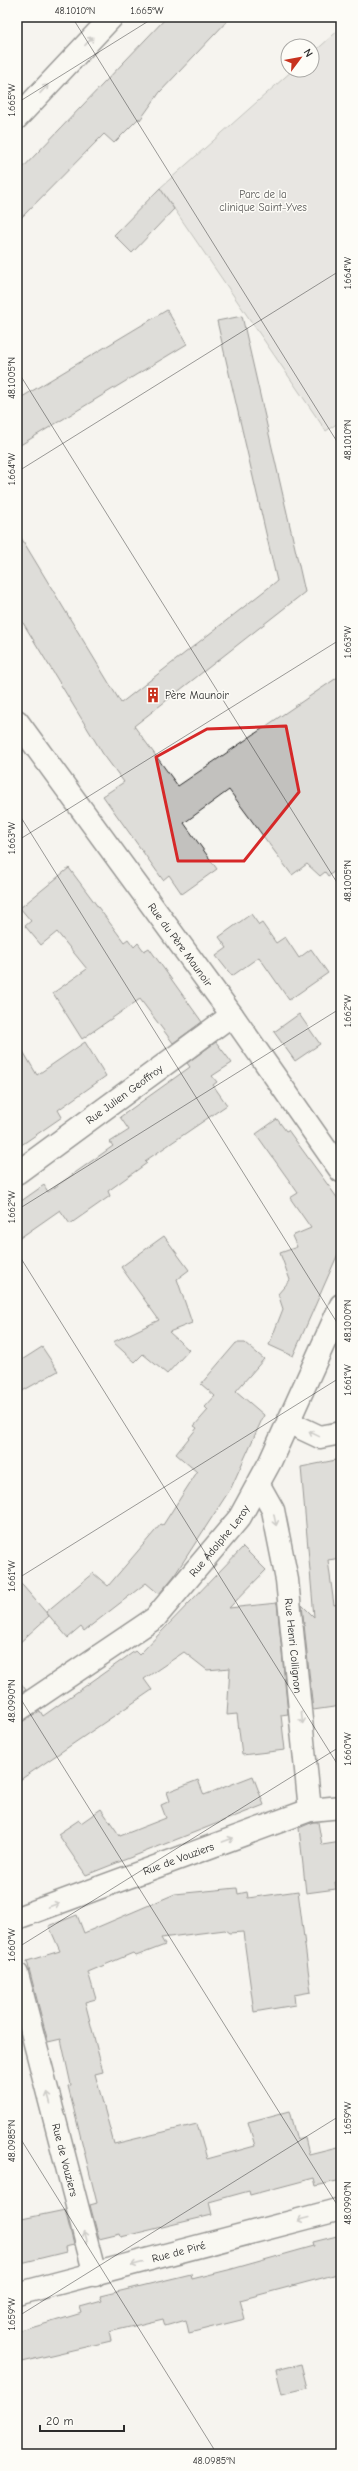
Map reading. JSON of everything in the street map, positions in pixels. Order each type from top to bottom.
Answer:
[{"type":"street","points":[[17,118],[112,17]]},
{"type":"street","name":"Rue du Père Maunoir","points":[[17,721],[232,1015],[341,1171]]},
{"type":"street","name":"Rue Julien Geoffroy","points":[[17,1173],[232,1015]]},
{"type":"street","name":"Rue Adolphe Leray","points":[[17,1712],[155,1618],[240,1517],[259,1485],[341,1305]]},
{"type":"street","points":[[288,1422],[320,1437],[341,1433]]},
{"type":"street","name":"Rue Henri Collignon","points":[[259,1485],[273,1510],[287,1580],[310,1810]]},
{"type":"street","name":"Rue de Vouziers","points":[[17,1918],[310,1810],[341,1807]]},
{"type":"street","name":"Rue de Vouziers","points":[[17,1974],[96,2275]]},
{"type":"street","name":"Rue de Piré","points":[[17,2294],[96,2275],[341,2209]]},
{"type":"highlighted area","points":[[286,726],[299,792],[244,861],[178,861],[156,757],[207,729]]},
{"type":"green space","name":"Parc de la clinique Saint-Yves","points":[[341,28],[341,421],[326,431],[160,188],[284,78],[320,78],[320,47]]},
{"type":"building","points":[[167,17],[231,17],[160,92],[140,120],[139,118],[114,143],[104,134],[17,222],[17,174]]},
{"type":"building","points":[[160,188],[174,209],[132,253],[114,235]]},
{"type":"building","points":[[167,310],[187,344],[17,447],[17,400]]},
{"type":"building","points":[[242,316],[305,592],[134,726],[178,786],[341,675],[341,867],[328,876],[325,872],[320,876],[307,864],[292,875],[229,790],[184,823],[217,869],[182,894],[169,875],[163,880],[103,796],[124,782],[103,754],[17,613],[17,531],[121,703],[277,581],[217,321]]},
{"type":"building","points":[[69,868],[124,942],[128,939],[134,947],[138,943],[144,951],[149,948],[202,1022],[173,1043],[140,999],[82,1039],[53,993],[87,969],[57,932],[41,945],[25,926],[31,921],[20,908]]},
{"type":"building","points":[[251,914],[259,925],[262,923],[276,943],[285,937],[299,958],[311,949],[328,973],[289,1000],[259,957],[232,976],[216,956],[227,948],[219,937]]},
{"type":"building","points":[[299,1014],[320,1044],[295,1061],[274,1032]]},
{"type":"building","points":[[17,1041],[37,1075],[85,1042],[106,1076],[58,1110],[62,1117],[17,1148]]},
{"type":"building","points":[[216,1042],[232,1063],[212,1076],[217,1082],[213,1085],[227,1105],[145,1161],[147,1163],[108,1191],[110,1196],[70,1224],[60,1210],[17,1240],[17,1204],[44,1185],[48,1192],[113,1146],[110,1142],[129,1130],[120,1117],[190,1067],[187,1063]]},
{"type":"building","points":[[277,1119],[286,1131],[288,1130],[341,1203],[341,1247],[293,1356],[269,1345],[283,1309],[278,1294],[290,1280],[280,1253],[297,1247],[292,1236],[311,1228],[290,1198],[298,1193],[256,1134]]},
{"type":"building","points":[[164,1236],[189,1270],[177,1279],[192,1323],[169,1332],[189,1350],[167,1374],[143,1354],[135,1362],[113,1342],[159,1320],[121,1267]]},
{"type":"building","points":[[236,1343],[245,1343],[264,1359],[236,1391],[264,1415],[231,1488],[174,1576],[159,1594],[146,1583],[84,1631],[81,1627],[68,1638],[46,1612],[93,1573],[108,1586],[161,1524],[163,1525],[197,1472],[176,1454],[197,1428],[194,1426],[208,1410],[205,1407],[215,1396],[201,1384]]},
{"type":"building","points":[[42,1347],[58,1371],[17,1394],[17,1363]]},
{"type":"building","points":[[341,1459],[341,1558],[328,1560],[334,1605],[338,1604],[339,1615],[341,1615],[341,1706],[313,1710],[302,1605],[314,1617],[301,1467]]},
{"type":"building","points":[[243,1547],[266,1570],[229,1608],[277,1603],[288,1714],[281,1715],[285,1750],[242,1755],[237,1714],[227,1715],[230,1668],[207,1670],[184,1652],[144,1679],[152,1690],[17,1782],[17,1723],[40,1711],[43,1716],[135,1651],[139,1655]]},
{"type":"building","points":[[17,1579],[49,1616],[17,1645]]},
{"type":"building","points":[[17,1678],[26,1690],[17,1696]]},
{"type":"building","points":[[253,1776],[264,1805],[86,1875],[58,1834],[79,1820],[81,1823],[101,1809],[120,1836],[166,1818],[161,1805],[170,1801],[167,1792],[198,1780],[204,1795]]},
{"type":"building","points":[[313,1822],[318,1822],[322,1845],[341,1842],[341,1882],[335,1882],[336,1889],[306,1893],[299,1828]]},
{"type":"building","points":[[237,1888],[238,1894],[247,1892],[248,1898],[298,1891],[311,1992],[294,1995],[295,2005],[254,2012],[243,1932],[229,1933],[225,1930],[161,1938],[165,1945],[136,1956],[133,1953],[88,1972],[96,1999],[85,2002],[103,2072],[95,2074],[114,2144],[197,2124],[207,2159],[255,2146],[248,2122],[289,2111],[297,2140],[305,2138],[309,2154],[341,2146],[341,2180],[316,2186],[314,2178],[250,2195],[249,2191],[209,2202],[212,2215],[121,2237],[120,2234],[99,2239],[90,2205],[97,2203],[68,2086],[71,2085],[61,2039],[48,2042],[27,1961],[60,1951],[49,1926],[77,1915],[84,1933],[175,1894]]},
{"type":"building","points":[[65,2210],[74,2245],[65,2247],[66,2252],[17,2264],[17,2220]]},
{"type":"building","points":[[341,2235],[341,2273],[240,2300],[245,2319],[189,2333],[186,2320],[165,2326],[163,2319],[109,2332],[111,2341],[17,2363],[17,2332],[82,2313],[80,2307],[102,2301],[100,2296],[191,2274],[192,2279],[232,2269],[314,2246],[313,2242]]},
{"type":"building","points":[[301,2364],[307,2388],[282,2394],[276,2370]]},
{"type":"place","name":"Père Maunoir","points":[[153,695]]}]
